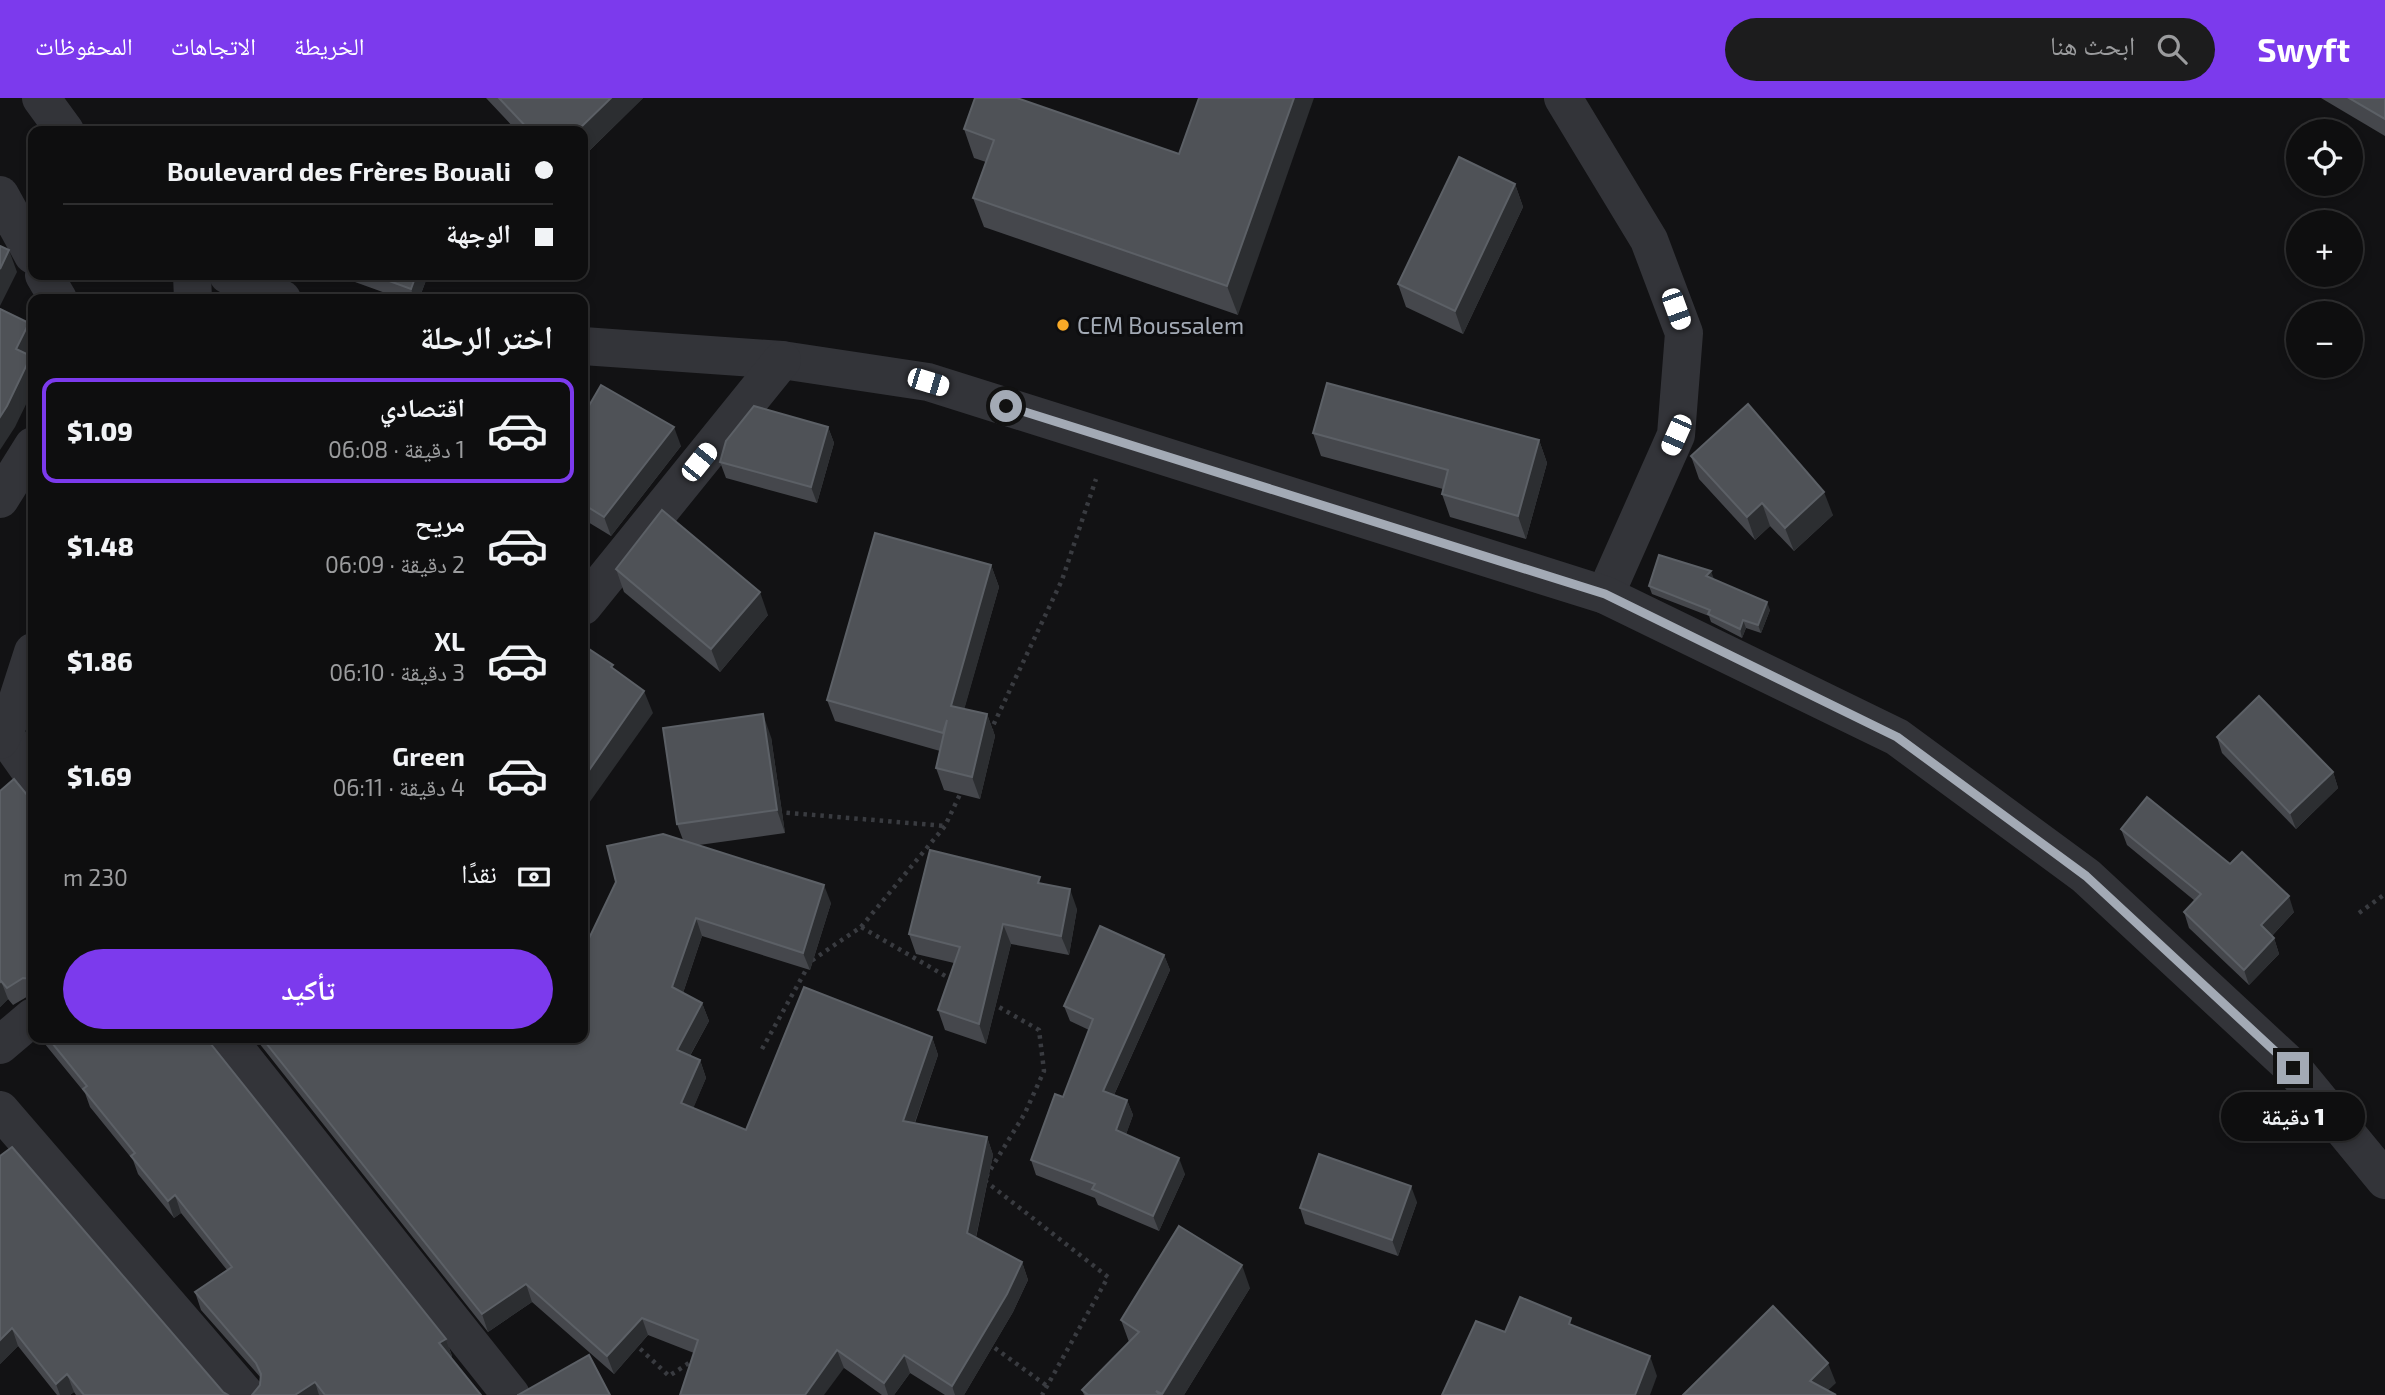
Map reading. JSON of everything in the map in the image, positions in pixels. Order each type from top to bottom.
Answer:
[{"type":"street","points":[[41,98],[61,126]]},
{"type":"street","points":[[1563,98],[1649,240],[1684,333],[1676,435],[1605,594]]},
{"type":"street","points":[[0,195],[28,246]]},
{"type":"street","points":[[239,280],[271,294]]},
{"type":"street","points":[[588,346],[782,360],[928,382],[1605,594],[1897,737],[2086,876],[2293,1068],[2385,1180]]},
{"type":"street","points":[[588,600],[782,360]]},
{"type":"street","points":[[0,499],[28,454]]},
{"type":"street","points":[[28,666],[2,737],[28,769]]},
{"type":"street","points":[[0,1045],[28,1021]]},
{"type":"street","points":[[231,1043],[511,1395]]},
{"type":"street","points":[[0,1110],[246,1395]]},
{"type":"path","points":[[986,740],[1062,580],[1109,438]]},
{"type":"path","points":[[762,1049],[811,961],[862,927],[945,826],[963,789]]},
{"type":"path","points":[[771,811],[945,826]]},
{"type":"path","points":[[2359,913],[2385,894]]},
{"type":"path","points":[[862,927],[956,982]]},
{"type":"path","points":[[980,996],[1039,1030],[1044,1071],[1025,1113],[984,1180],[1108,1277],[1042,1395]]},
{"type":"path","points":[[629,1338],[669,1376],[703,1354]]},
{"type":"path","points":[[982,1339],[1047,1386]]},
{"type":"building","points":[[499,98],[611,98],[582,126],[525,126]]},
{"type":"building","points":[[975,98],[1017,98],[1179,154],[1199,98],[1294,98],[1227,286],[973,198],[994,140],[964,129]]},
{"type":"building","points":[[2349,98],[2385,98],[2385,119]]},
{"type":"building","points":[[1459,157],[1515,184],[1455,311],[1398,284]]},
{"type":"building","points":[[0,246],[9,250],[0,269]]},
{"type":"building","points":[[387,280],[414,280],[411,289]]},
{"type":"building","points":[[0,309],[28,323],[16,349],[28,355],[28,362],[0,417]]},
{"type":"building","points":[[1327,383],[1539,440],[1518,516],[1442,494],[1448,470],[1313,433]]},
{"type":"building","points":[[601,385],[674,427],[604,517],[588,507],[588,407]]},
{"type":"building","points":[[1748,404],[1824,492],[1785,528],[1762,503],[1747,517],[1691,456]]},
{"type":"building","points":[[754,406],[828,427],[811,487],[720,462],[726,441]]},
{"type":"building","points":[[662,510],[760,592],[711,649],[616,569]]},
{"type":"building","points":[[875,533],[991,565],[951,706],[987,714],[972,777],[936,768],[947,720],[943,733],[827,700]]},
{"type":"building","points":[[1659,555],[1711,571],[1706,576],[1767,602],[1758,625],[1743,620],[1740,629],[1708,614],[1710,610],[1649,586]]},
{"type":"building","points":[[588,648],[644,691],[588,772]]},
{"type":"building","points":[[2259,696],[2333,772],[2290,813],[2217,737]]},
{"type":"building","points":[[763,714],[777,810],[677,824],[663,728]]},
{"type":"building","points":[[14,779],[28,796],[28,978],[23,978],[7,988],[0,982],[0,791]]},
{"type":"building","points":[[2147,797],[2230,864],[2242,852],[2289,896],[2261,925],[2274,938],[2244,970],[2184,912],[2201,894],[2121,829]]},
{"type":"building","points":[[663,834],[824,885],[803,953],[696,918],[672,987],[702,1003],[677,1050],[700,1060],[681,1103],[746,1130],[804,987],[932,1037],[903,1121],[987,1137],[967,1233],[1022,1262],[1007,1294],[952,1386],[904,1355],[884,1383],[837,1350],[805,1395],[680,1395],[698,1340],[642,1318],[607,1356],[526,1284],[482,1314],[266,1043],[588,1043],[588,941],[616,882],[607,846]]},
{"type":"building","points":[[930,850],[1040,877],[1038,883],[1070,889],[1061,936],[1003,924],[979,1024],[938,1010],[960,947],[909,934]]},
{"type":"building","points":[[1100,926],[1164,955],[1103,1091],[1127,1100],[1116,1130],[1179,1158],[1153,1216],[1092,1189],[1095,1184],[1031,1160],[1055,1094],[1063,1097],[1093,1019],[1064,1006]]},
{"type":"building","points":[[52,1043],[210,1043],[446,1339],[439,1343],[481,1395],[325,1395],[315,1382],[295,1395],[252,1395],[260,1385],[261,1374],[256,1363],[195,1292],[232,1267],[175,1195],[168,1201],[131,1156],[135,1153],[83,1089],[87,1086]]},
{"type":"building","points":[[12,1147],[228,1395],[84,1395],[67,1374],[56,1384],[12,1328],[0,1340],[0,1156]]},
{"type":"building","points":[[1319,1154],[1411,1186],[1392,1240],[1300,1208]]},
{"type":"building","points":[[1179,1226],[1242,1265],[1162,1394],[1156,1391],[1160,1395],[1086,1395],[1082,1390],[1139,1332],[1121,1320]]},
{"type":"building","points":[[1520,1297],[1571,1318],[1569,1324],[1650,1356],[1635,1395],[1442,1395],[1476,1321],[1505,1332]]},
{"type":"building","points":[[1773,1306],[1828,1363],[1810,1381],[1836,1395],[1683,1395]]},
{"type":"building","points":[[589,1355],[610,1395],[518,1395]]},
{"type":"place","name":"CEM Boussalem","points":[[1063,325]]},
{"type":"route","points":[[1006,406],[1605,594],[1897,737],[2086,876],[2293,1068]]}]
